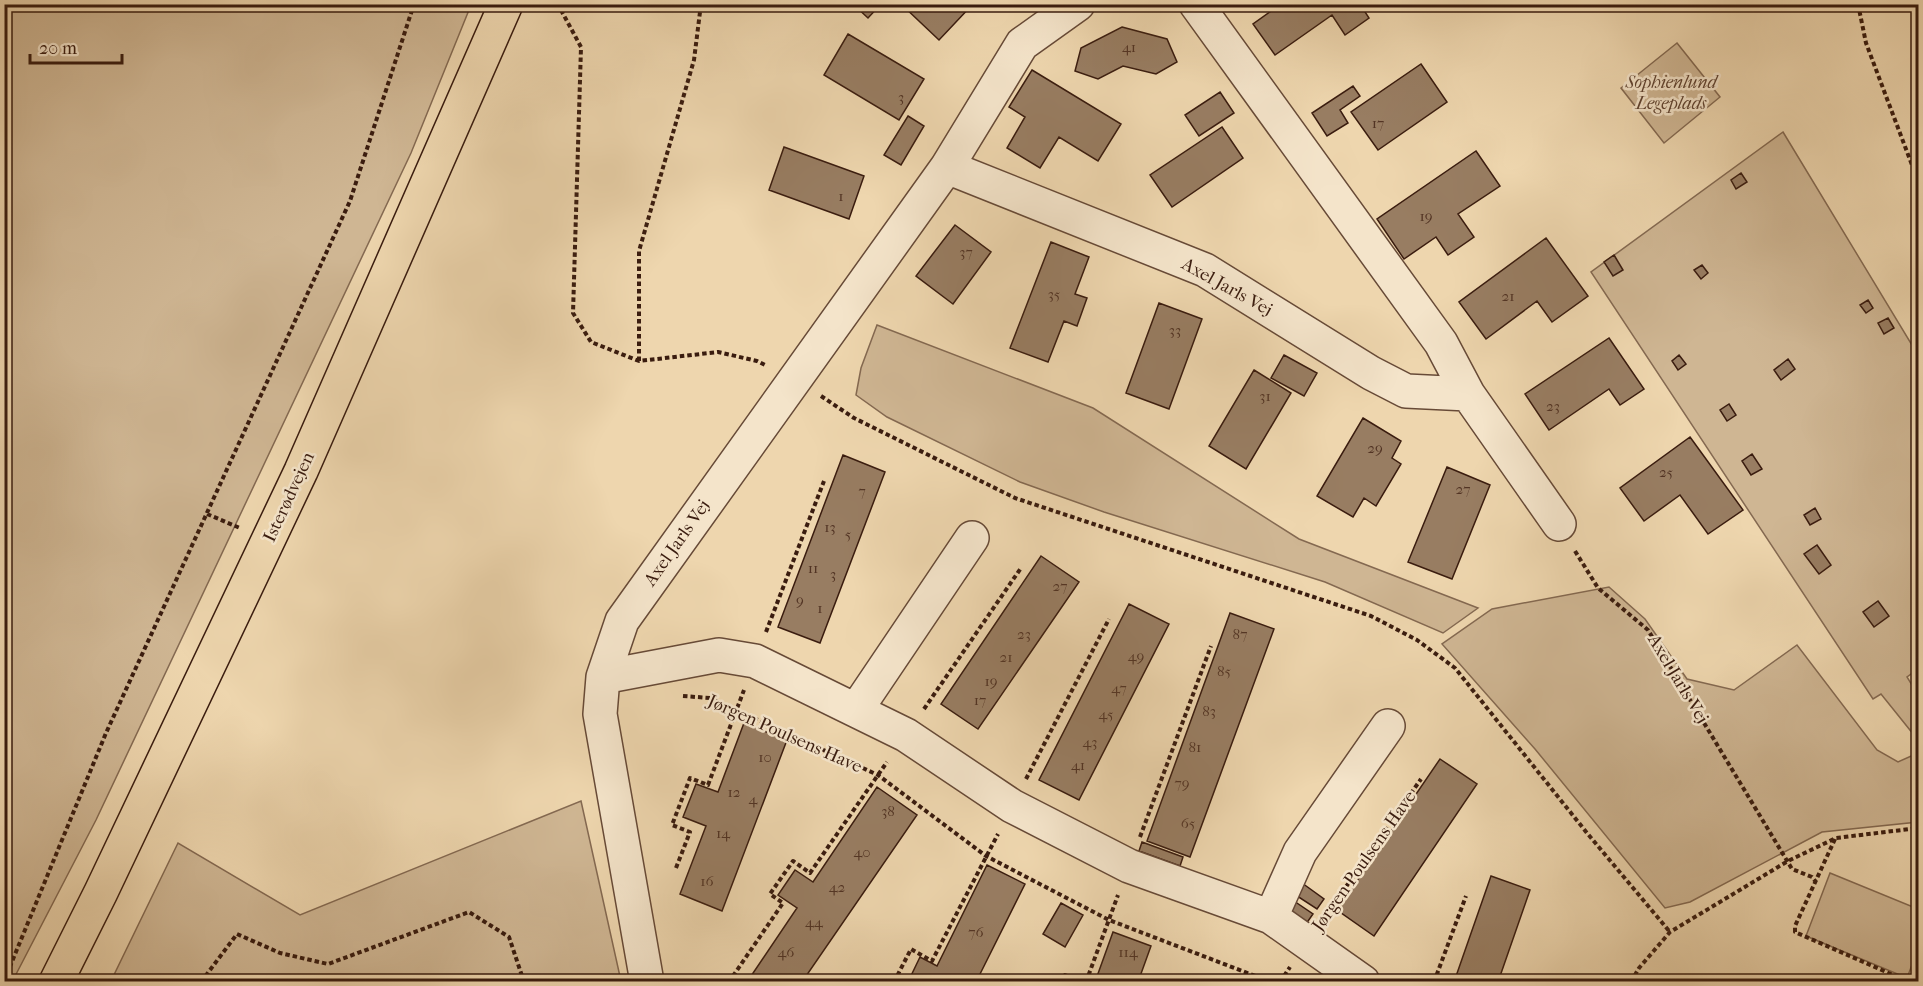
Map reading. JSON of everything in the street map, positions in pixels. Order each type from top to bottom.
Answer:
[{"type":"highway","name":"Isterødvejen","points":[[56,981],[101,892],[301,471],[506,4]]},
{"type":"street","name":"Axel Jarls Vej","points":[[647,981],[600,714],[603,677],[622,621],[947,166],[1022,44],[1078,4]]},
{"type":"street","points":[[1196,4],[1441,344],[1468,394],[1559,524]]},
{"type":"street","name":"Axel Jarls Vej","points":[[947,166],[1205,270],[1371,373],[1406,391],[1468,394]]},
{"type":"street","points":[[856,710],[972,537]]},
{"type":"street","name":"Jørgen Poulsens Have","points":[[603,677],[719,655],[755,661],[906,735],[1012,806],[1129,866],[1271,917],[1363,981]]},
{"type":"street","points":[[1271,917],[1300,852],[1388,726]]},
{"type":"path","points":[[4,981],[106,733],[350,201],[414,4]]},
{"type":"path","points":[[639,361],[639,251],[694,60],[701,4]]},
{"type":"path","points":[[1858,4],[1866,43],[1918,181]]},
{"type":"path","points":[[561,10],[580,47],[573,313],[591,342],[639,361],[718,352],[756,361],[794,379],[854,418],[1015,498],[1371,616],[1417,640],[1455,668],[1587,833],[1670,932]]},
{"type":"path","name":"Axel Jarls Vej","points":[[1559,524],[1598,588],[1648,630],[1788,861]]},
{"type":"path","name":"Jørgen Poulsens Have","points":[[733,976],[783,903],[770,894],[792,861],[810,873],[1021,568]]},
{"type":"path","points":[[1062,981],[1065,975],[1085,981],[1211,646]]},
{"type":"path","name":"Jørgen Poulsens Have","points":[[677,696],[710,698],[878,775],[986,856],[1109,920],[1271,981]]},
{"type":"path","name":"Jørgen Poulsens Have","points":[[1280,981],[1421,779]]},
{"type":"path","points":[[1630,981],[1638,968],[1670,932],[1788,861],[1836,838],[1918,828]]},
{"type":"path","points":[[1836,838],[1795,926],[1795,932],[1909,981]]},
{"type":"path","points":[[1788,861],[1792,869],[1816,882]]},
{"type":"path","points":[[1434,981],[1466,896]]},
{"type":"path","points":[[201,981],[237,934],[280,953],[328,964],[469,912],[509,937],[524,981]]},
{"type":"green space","points":[[5,4],[471,5],[411,153],[96,820],[12,982],[4,981]]},
{"type":"green space","name":"Sophienlund Legeplads","points":[[1677,43],[1720,97],[1664,143],[1621,88]]},
{"type":"green space","points":[[1783,132],[1918,355],[1918,669],[1907,677],[1918,695],[1918,740],[1881,694],[1873,699],[1591,272]]},
{"type":"green space","points":[[877,325],[1093,408],[1299,539],[1478,608],[1443,633],[1325,582],[1104,512],[1020,482],[887,417],[856,395],[861,368]]},
{"type":"green space","points":[[1609,587],[1645,619],[1687,679],[1734,690],[1797,645],[1877,750],[1898,762],[1918,753],[1918,822],[1822,832],[1690,902],[1665,908],[1535,749],[1442,644],[1492,609]]},
{"type":"green space","points":[[581,801],[621,981],[111,981],[178,843],[300,915]]},
{"type":"green space","points":[[1830,873],[1918,909],[1918,949],[1907,978],[1806,936]]},
{"type":"building","points":[[853,4],[881,4],[868,18]]},
{"type":"building","points":[[901,4],[971,4],[972,5],[939,40]]},
{"type":"building","points":[[1281,4],[1360,4],[1369,18],[1345,35],[1332,15],[1275,55],[1253,24]]},
{"type":"building","points":[[1122,27],[1167,39],[1177,62],[1156,74],[1123,66],[1098,79],[1075,71],[1081,48]]},
{"type":"building","points":[[848,34],[924,79],[899,120],[824,75]]},
{"type":"building","points":[[1421,64],[1447,102],[1378,150],[1351,112]]},
{"type":"building","points":[[1032,70],[1121,124],[1098,161],[1059,137],[1040,168],[1007,148],[1025,117],[1009,107]]},
{"type":"building","points":[[1353,86],[1360,96],[1340,110],[1348,123],[1327,136],[1312,113]]},
{"type":"building","points":[[1220,92],[1234,113],[1199,136],[1185,115]]},
{"type":"building","points":[[908,116],[924,126],[901,165],[884,155]]},
{"type":"building","points":[[1222,127],[1243,158],[1172,207],[1150,175]]},
{"type":"building","points":[[784,147],[864,176],[849,219],[769,190]]},
{"type":"building","points":[[1476,151],[1500,186],[1458,214],[1474,237],[1448,255],[1436,237],[1404,259],[1377,219]]},
{"type":"building","points":[[1741,173],[1747,182],[1736,189],[1731,180]]},
{"type":"building","points":[[955,225],[991,252],[953,304],[916,276]]},
{"type":"building","points":[[1546,238],[1588,296],[1552,322],[1537,301],[1486,339],[1459,302]]},
{"type":"building","points":[[1051,242],[1089,257],[1075,294],[1087,298],[1077,326],[1064,321],[1048,362],[1010,348]]},
{"type":"building","points":[[1614,255],[1623,270],[1613,276],[1604,262]]},
{"type":"building","points":[[1702,265],[1708,273],[1701,279],[1694,270]]},
{"type":"building","points":[[1868,300],[1873,308],[1866,313],[1860,305]]},
{"type":"building","points":[[1159,303],[1202,319],[1169,409],[1126,393]]},
{"type":"building","points":[[1888,318],[1894,328],[1884,334],[1878,323]]},
{"type":"building","points":[[1609,338],[1644,389],[1620,405],[1609,389],[1549,430],[1525,394]]},
{"type":"building","points":[[1284,355],[1317,373],[1304,396],[1271,378]]},
{"type":"building","points":[[1679,355],[1686,364],[1678,370],[1672,361]]},
{"type":"building","points":[[1788,359],[1795,369],[1781,380],[1774,370]]},
{"type":"building","points":[[1254,370],[1291,393],[1246,469],[1209,446]]},
{"type":"building","points":[[1729,404],[1736,415],[1727,421],[1720,410]]},
{"type":"building","points":[[1363,418],[1401,441],[1392,458],[1401,464],[1376,506],[1364,498],[1353,517],[1317,496]]},
{"type":"building","points":[[1690,437],[1743,510],[1708,534],[1680,495],[1644,521],[1620,488]]},
{"type":"building","points":[[1752,454],[1762,469],[1751,475],[1742,461]]},
{"type":"building","points":[[843,455],[885,472],[820,643],[778,627]]},
{"type":"building","points":[[1447,467],[1490,485],[1452,579],[1408,562]]},
{"type":"building","points":[[1815,508],[1821,519],[1810,525],[1804,515]]},
{"type":"building","points":[[1817,545],[1831,565],[1819,574],[1804,554]]},
{"type":"building","points":[[1041,556],[1079,582],[978,729],[941,704]]},
{"type":"building","points":[[1878,601],[1889,616],[1874,627],[1863,612]]},
{"type":"building","points":[[1129,604],[1169,624],[1079,800],[1039,780]]},
{"type":"building","points":[[1230,613],[1274,629],[1190,857],[1147,841]]},
{"type":"building","points":[[744,723],[787,740],[722,911],[680,894],[706,826],[683,817],[696,784],[718,792]]},
{"type":"building","points":[[1440,759],[1477,784],[1374,936],[1337,910]]},
{"type":"building","points":[[877,787],[917,815],[802,982],[747,982],[797,908],[778,895],[795,870],[813,882]]},
{"type":"building","points":[[1142,842],[1183,857],[1180,866],[1139,851]]},
{"type":"building","points":[[987,865],[1025,884],[976,982],[908,982],[920,957],[937,966]]},
{"type":"building","points":[[1491,876],[1530,890],[1498,982],[1454,982]]},
{"type":"building","points":[[1302,883],[1324,899],[1317,909],[1294,894]]},
{"type":"building","points":[[1291,899],[1313,914],[1306,924],[1285,908]]},
{"type":"building","points":[[1061,903],[1083,915],[1065,947],[1043,934]]},
{"type":"building","points":[[1113,932],[1151,946],[1138,982],[1095,982]]}]
